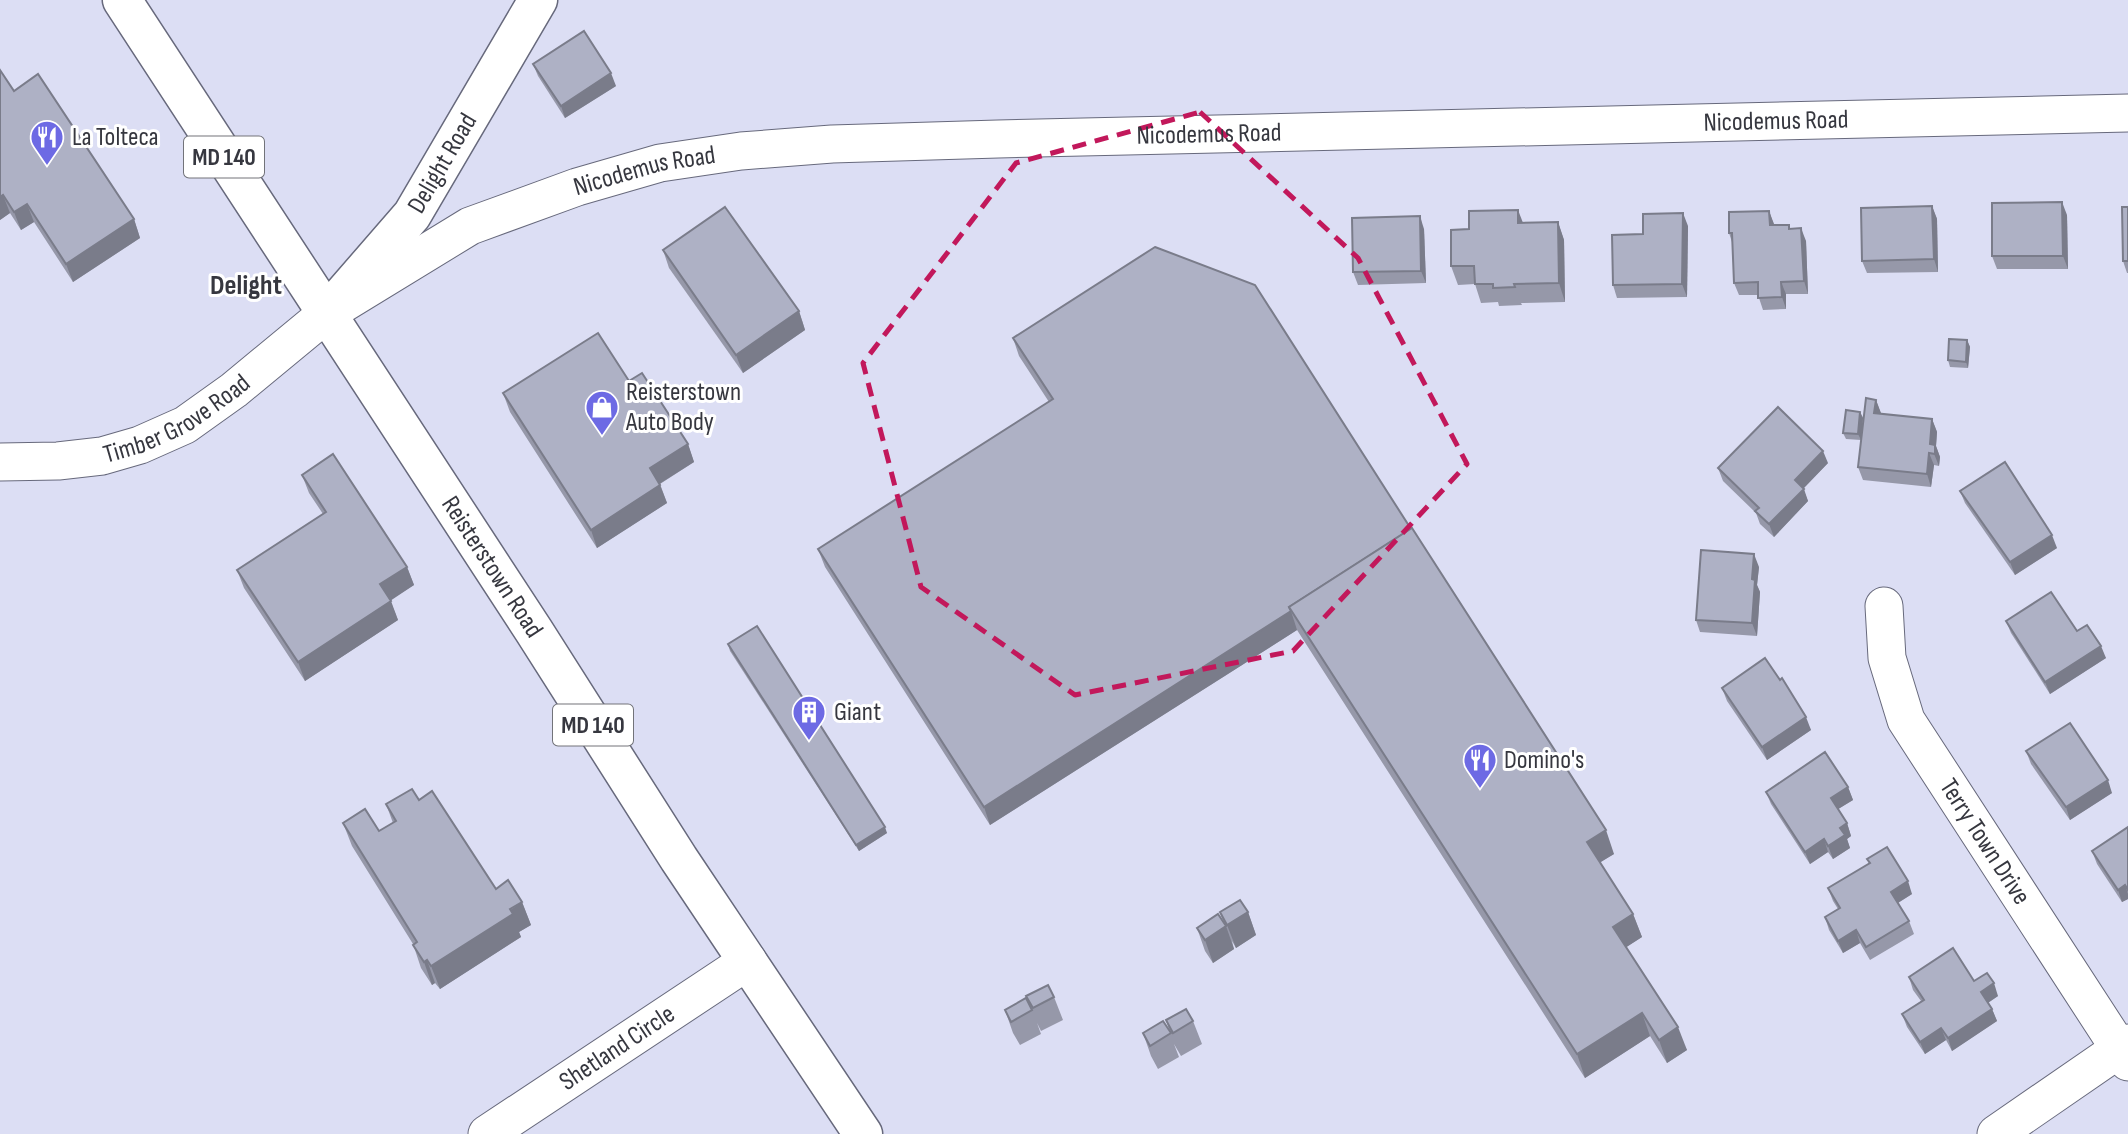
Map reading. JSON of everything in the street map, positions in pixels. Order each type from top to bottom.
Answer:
[{"type":"main road","name":"Reisterstown Road","points":[[122,0],[534,631],[679,859],[863,1134]]},
{"type":"main road","name":"Delight Road","points":[[326,314],[412,215],[538,0]]},
{"type":"street","name":"Nicodemus Road","points":[[326,314],[470,226],[577,187],[660,163],[741,151],[832,144],[998,139],[2128,113]]},
{"type":"street","name":"Timber Grove Road","points":[[0,462],[58,461],[102,456],[140,445],[185,425],[234,390],[326,314]]},
{"type":"street","name":"Terry Town Drive","points":[[1884,606],[1887,658],[1906,720],[2125,1052]]},
{"type":"street","name":"Shetland Circle","points":[[486,1134],[748,961]]},
{"type":"street","points":[[1996,1134],[2125,1052]]},
{"type":"highlighted area","points":[[1200,112],[1358,258],[1467,464],[1293,651],[1075,695],[921,587],[863,363],[1016,163]]},
{"type":"building","points":[[584,31],[611,73],[561,106],[533,64]]},
{"type":"building","name":"La Tolteca","points":[[0,70],[14,91],[38,74],[134,219],[66,264],[27,204],[14,212],[3,195],[0,197]]},
{"type":"building","points":[[2062,202],[2063,256],[1992,256],[1992,203]]},
{"type":"building","points":[[1932,206],[1934,259],[1862,261],[1861,208]]},
{"type":"building","points":[[725,207],[799,311],[736,355],[663,250]]},
{"type":"building","points":[[2122,207],[2128,207],[2128,261],[2123,261]]},
{"type":"building","points":[[1518,210],[1518,223],[1558,222],[1559,283],[1514,284],[1515,287],[1493,288],[1493,284],[1475,284],[1474,266],[1451,266],[1451,230],[1469,229],[1469,211]]},
{"type":"building","points":[[1769,211],[1770,225],[1789,225],[1789,229],[1801,228],[1804,281],[1781,282],[1782,297],[1758,298],[1758,282],[1734,283],[1729,212]]},
{"type":"building","points":[[1683,213],[1682,284],[1613,285],[1612,235],[1643,234],[1643,214]]},
{"type":"building","points":[[1420,216],[1421,271],[1353,272],[1352,218]]},
{"type":"building","name":"Giant","points":[[1155,247],[1255,285],[1411,529],[1289,607],[1291,611],[984,807],[818,549],[1053,399],[1013,338]]},
{"type":"building","name":"Reisterstown Auto Body","points":[[598,333],[629,381],[642,373],[688,444],[650,468],[660,485],[591,530],[503,393]]},
{"type":"building","points":[[1949,339],[1967,340],[1966,362],[1948,360]]},
{"type":"building","points":[[1866,398],[1876,400],[1874,413],[1932,419],[1930,444],[1935,445],[1935,454],[1929,453],[1927,474],[1858,467]]},
{"type":"building","points":[[1778,407],[1823,451],[1795,480],[1804,489],[1769,524],[1755,511],[1759,508],[1718,468]]},
{"type":"building","points":[[1846,410],[1860,412],[1858,434],[1843,433]]},
{"type":"building","points":[[333,454],[407,567],[380,584],[391,601],[298,662],[237,570],[326,512],[302,475]]},
{"type":"building","points":[[2005,462],[2052,535],[2010,562],[1960,491]]},
{"type":"building","points":[[1412,528],[1606,830],[1587,842],[1633,914],[1613,927],[1678,1027],[1659,1040],[1642,1013],[1577,1054],[1289,607]]},
{"type":"building","points":[[1701,550],[1754,554],[1752,623],[1696,620]]},
{"type":"building","points":[[2051,592],[2077,631],[2087,625],[2101,646],[2045,682],[2006,621]]},
{"type":"building","name":"Giant","points":[[757,626],[885,827],[856,845],[728,644]]},
{"type":"building","points":[[1765,658],[1780,680],[1782,678],[1806,717],[1762,747],[1722,688]]},
{"type":"building","points":[[2070,723],[2108,780],[2066,807],[2026,751]]},
{"type":"building","points":[[1825,752],[1848,787],[1831,798],[1847,823],[1840,828],[1845,835],[1828,846],[1824,839],[1805,852],[1766,792]]},
{"type":"building","points":[[412,789],[419,800],[432,791],[496,889],[508,880],[522,902],[510,909],[513,914],[431,966],[427,960],[424,962],[413,945],[417,942],[343,823],[365,809],[379,831],[396,821],[386,804]]},
{"type":"building","points":[[2128,827],[2128,890],[2125,885],[2118,890],[2092,851]]},
{"type":"building","points":[[1887,847],[1908,881],[1891,892],[1909,921],[1866,947],[1856,930],[1838,941],[1825,917],[1840,908],[1828,888],[1870,863],[1867,859]]},
{"type":"building","points":[[1240,900],[1248,912],[1227,925],[1220,912]]},
{"type":"building","points":[[1218,914],[1226,926],[1205,940],[1197,928]]},
{"type":"building","points":[[1953,948],[1974,981],[1987,973],[1994,983],[1981,992],[1992,1009],[1948,1038],[1941,1028],[1920,1042],[1902,1014],[1924,1000],[1909,977]]},
{"type":"building","points":[[1048,985],[1054,997],[1033,1008],[1026,996]]},
{"type":"building","points":[[1026,998],[1032,1010],[1011,1022],[1005,1010]]},
{"type":"building","points":[[1186,1009],[1193,1021],[1173,1033],[1166,1020]]},
{"type":"building","points":[[1163,1021],[1171,1033],[1150,1046],[1143,1033]]},
{"type":"place","name":"La Tolteca","points":[[47,167]]},
{"type":"place","name":"Reisterstown Auto Body","points":[[602,437]]},
{"type":"place","name":"Giant","points":[[809,742]]},
{"type":"place","name":"Domino's","points":[[1480,790]]},
{"type":"district","name":"Delight","points":[[246,285]]}]
